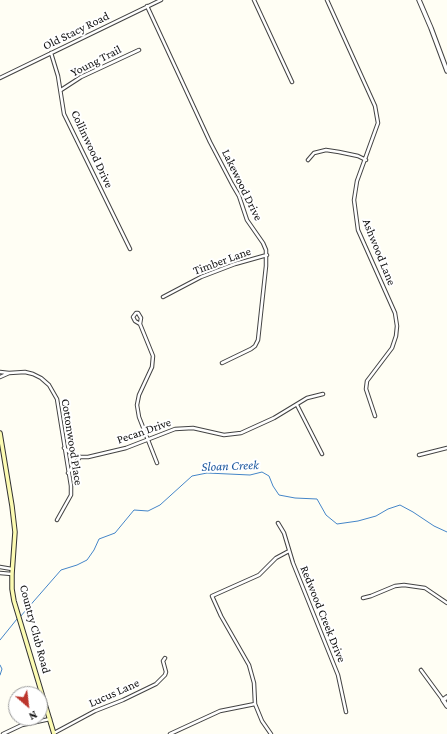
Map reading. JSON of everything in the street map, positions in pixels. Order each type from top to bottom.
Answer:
[{"type":"main road","name":"Country Club Road","points":[[0,433],[14,526],[12,589],[16,609],[54,733]]},
{"type":"street","name":"Old Stacy Road","points":[[0,78],[159,0]]},
{"type":"street","points":[[254,0],[292,82]]},
{"type":"street","name":"Ashwood Lane","points":[[327,0],[376,111],[378,123],[355,190],[354,200],[356,222],[362,240],[395,313],[397,326],[396,336],[392,348],[367,381],[366,389],[375,416]]},
{"type":"street","points":[[418,0],[431,28],[447,71]]},
{"type":"street","name":"Lakewood Drive","points":[[147,6],[210,142],[239,196],[247,220],[263,243],[267,255]]},
{"type":"street","name":"Young Trail","points":[[61,90],[81,77],[139,50]]},
{"type":"street","name":"Collinwood Drive","points":[[51,53],[61,90],[64,114],[130,249]]},
{"type":"street","points":[[308,160],[314,153],[326,150],[358,156],[366,160]]},
{"type":"street","points":[[222,363],[255,346],[258,340],[267,255]]},
{"type":"street","name":"Timber Lane","points":[[163,297],[216,270],[267,255]]},
{"type":"street","points":[[140,324],[153,356],[152,367],[139,395],[139,417],[157,463]]},
{"type":"street","name":"Cottonwood Place","points":[[0,372],[25,372],[33,374],[43,379],[50,385],[56,399],[71,486],[71,494],[57,520]]},
{"type":"street","name":"Cottonwood Place","points":[[0,377],[9,373]]},
{"type":"street","name":"Pecan Drive","points":[[80,457],[126,448],[175,429],[193,428],[224,435],[241,433],[274,418],[307,398],[323,394]]},
{"type":"street","points":[[297,405],[322,454]]},
{"type":"street","points":[[64,448],[73,455],[80,457],[68,473]]},
{"type":"street","points":[[419,455],[447,448]]},
{"type":"street","name":"Redwood Creek Drive","points":[[278,524],[284,532],[289,552],[304,593],[329,651],[338,676],[346,712]]},
{"type":"street","points":[[271,734],[262,720],[255,704],[254,683],[249,665],[221,616],[212,596],[258,575],[276,558],[289,552]]},
{"type":"street","points":[[0,567],[12,569]]},
{"type":"street","points":[[0,573],[12,574]]},
{"type":"street","points":[[363,598],[395,586],[404,585],[425,588],[447,603]]},
{"type":"street","name":"Lucus Lane","points":[[54,733],[100,708],[123,700],[156,684],[166,672],[163,661],[165,658]]},
{"type":"street","points":[[421,670],[447,706]]},
{"type":"street","points":[[443,700],[447,698]]},
{"type":"street","points":[[170,734],[220,711],[255,704]]},
{"type":"street","points":[[3,734],[22,725],[50,719]]},
{"type":"waterway","name":"Sloan Creek","points":[[20,617],[61,570],[87,560],[99,539],[115,533],[134,510],[148,511],[160,505],[192,476],[207,473],[250,475],[262,472],[269,476],[279,495],[295,498],[317,499],[326,515],[337,524],[358,521],[376,516],[388,509],[400,505],[434,526],[447,532]]},
{"type":"waterway","name":"Sloan Creek","points":[[0,640],[17,619]]},
{"type":"waterway","name":"Sloan Creek","points":[[0,665],[2,669],[0,675]]}]
